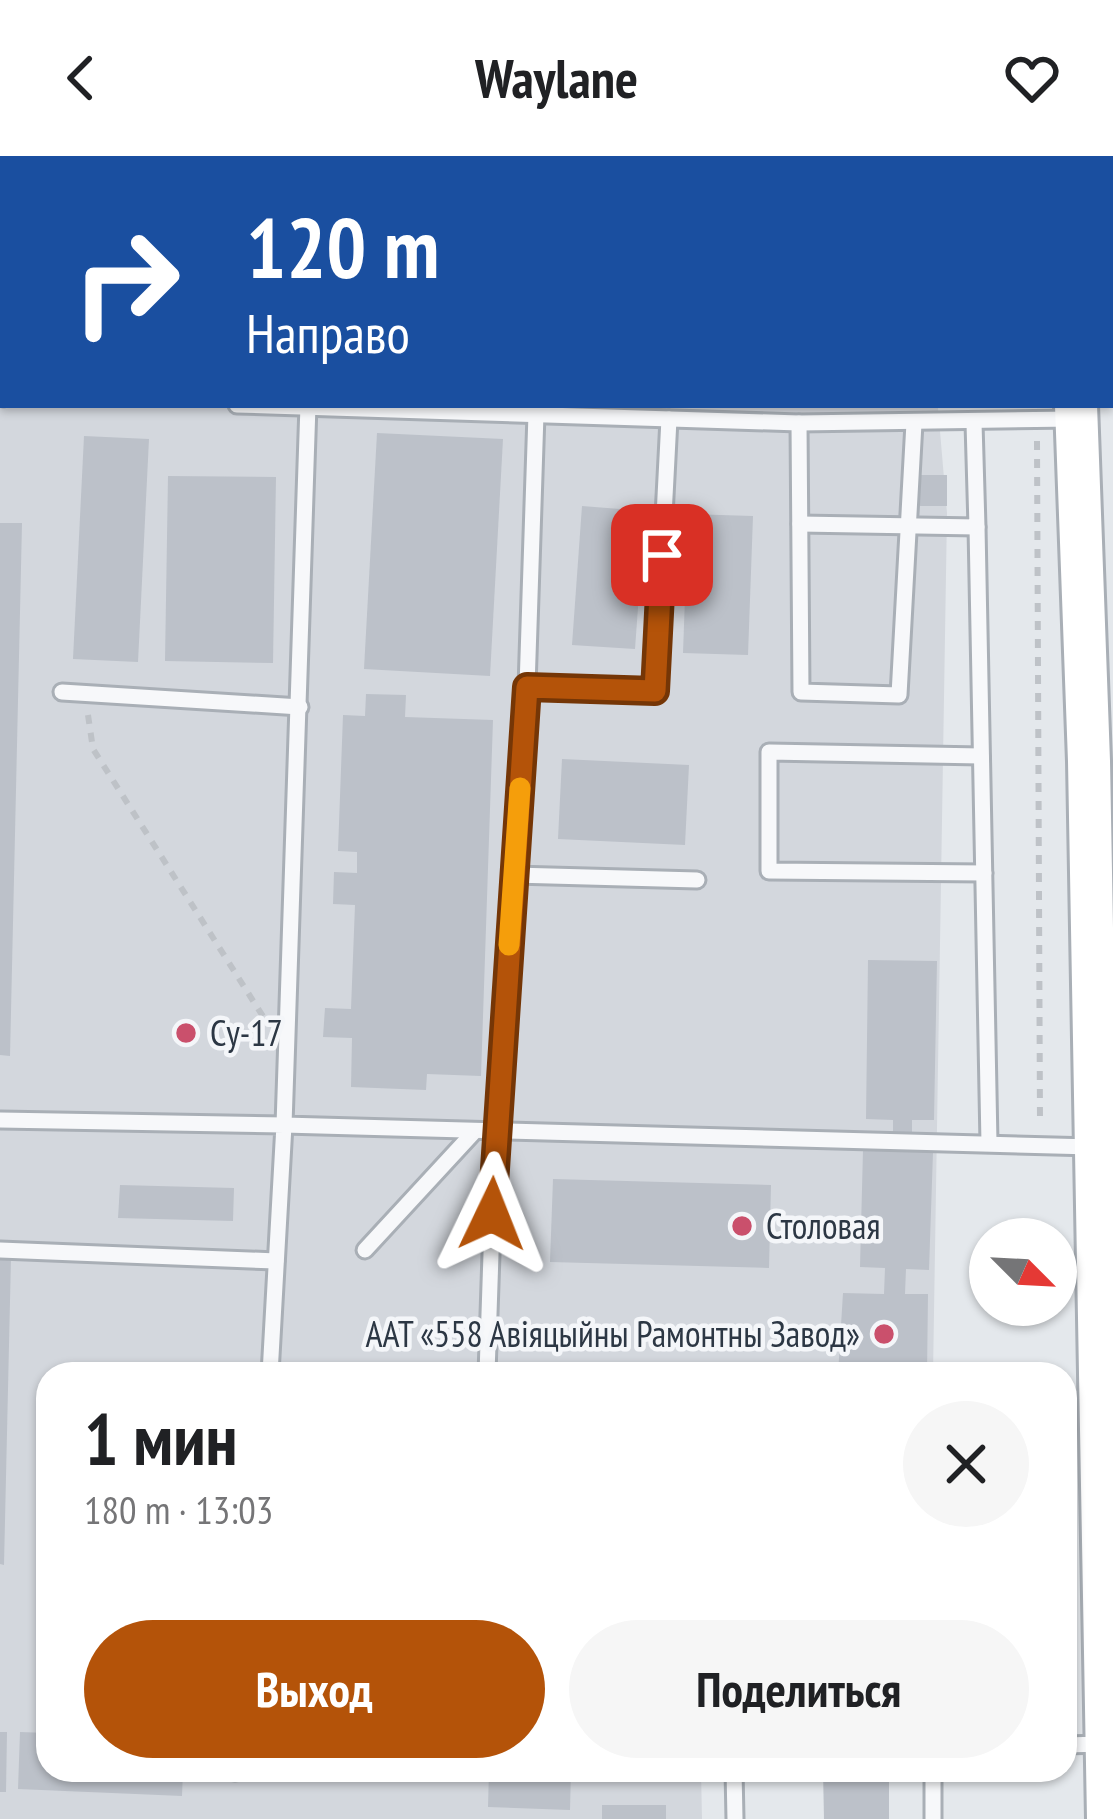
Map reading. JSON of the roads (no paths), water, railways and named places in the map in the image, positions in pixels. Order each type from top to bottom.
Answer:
[{"type":"main road","points":[[1063,415],[1089,761],[1092,1147],[1084,1745],[1108,1819]]},
{"type":"lane","points":[[271,1362],[284,1125],[308,408]]},
{"type":"lane","points":[[365,408],[536,414],[593,411],[799,423],[867,414],[914,423],[1063,415]]},
{"type":"lane","points":[[487,1362],[495,1134],[527,687],[536,414]]},
{"type":"lane","points":[[527,687],[655,691],[669,419]]},
{"type":"lane","points":[[799,423],[800,692],[899,695],[914,423]]},
{"type":"lane","points":[[974,423],[989,1143]]},
{"type":"lane","points":[[800,524],[976,527]]},
{"type":"lane","points":[[62,692],[300,707]]},
{"type":"lane","points":[[981,756],[769,752],[769,871],[984,873]]},
{"type":"lane","points":[[514,875],[697,880]]},
{"type":"lane","points":[[0,1120],[1092,1147]]},
{"type":"lane","points":[[365,1250],[473,1133]]},
{"type":"lane","points":[[0,1250],[276,1261]]},
{"type":"lane","points":[[734,1782],[735,1819]]},
{"type":"lane","points":[[933,1782],[933,1819]]},
{"type":"place","name":"Су-17","points":[[186,1033]]},
{"type":"place","name":"Столовая","points":[[742,1226]]},
{"type":"place","name":"ААТ «558 Авіяцыйны Рамонтны Завод»","points":[[884,1334]]}]
